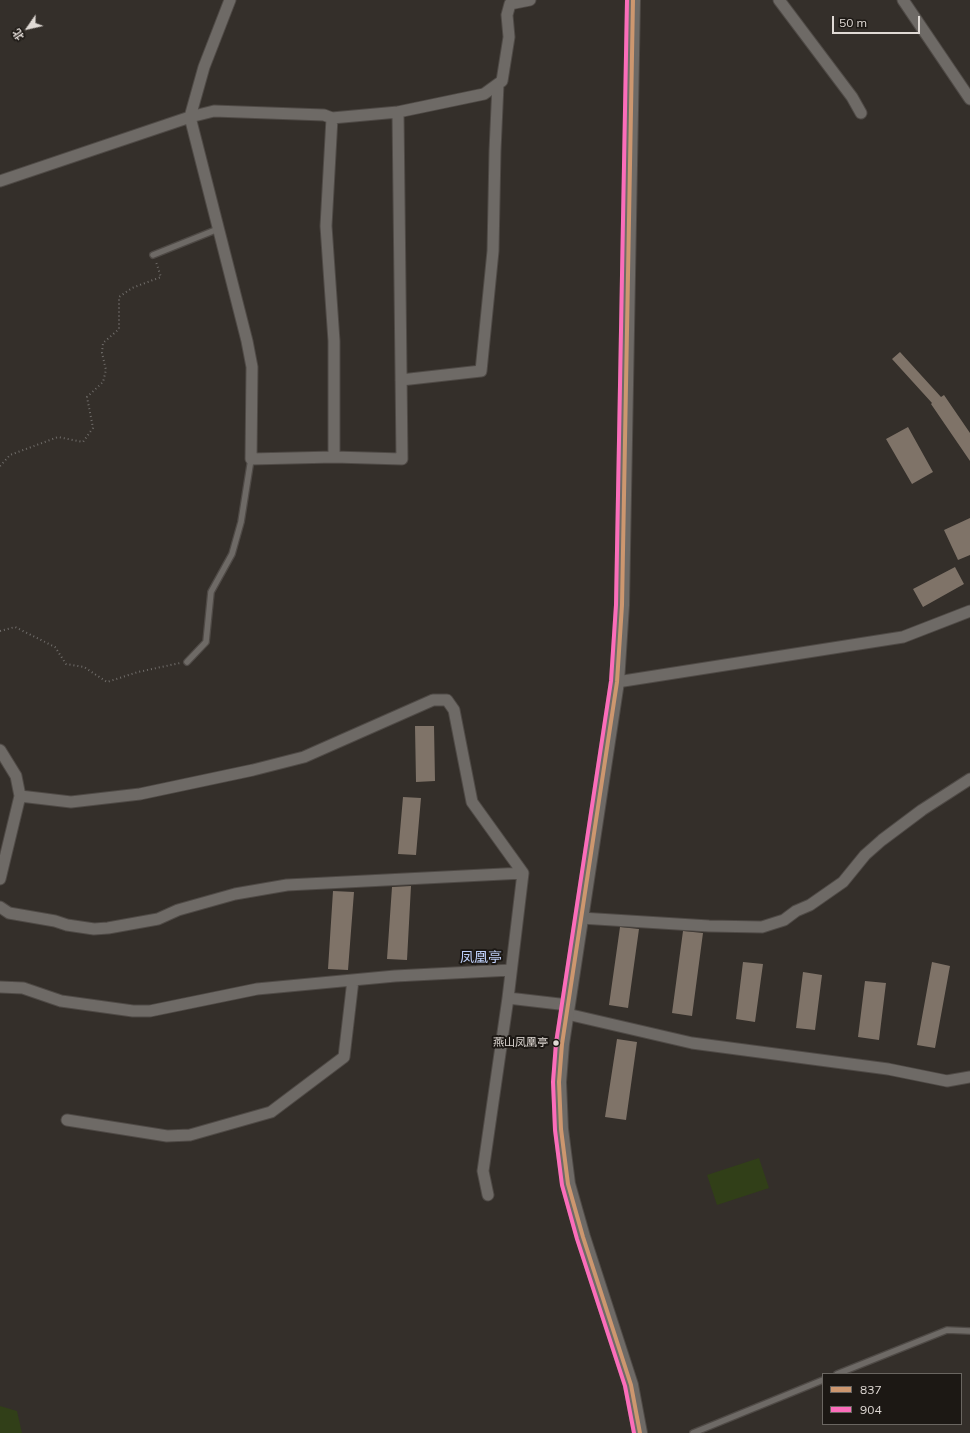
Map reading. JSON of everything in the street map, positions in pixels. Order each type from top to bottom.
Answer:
[{"type":"street","points":[[230,0],[204,67],[190,116],[247,341],[252,367],[251,459],[334,457],[402,459],[398,112]]},
{"type":"street","points":[[0,181],[23,175],[190,116],[214,111],[324,115],[332,118],[398,112],[484,94],[502,81],[509,37],[507,15],[510,4],[530,0]]},
{"type":"street","points":[[633,0],[622,597],[617,682],[581,918],[559,1082],[568,1184],[583,1237],[631,1385],[640,1433]]},
{"type":"street","points":[[779,0],[852,97],[861,113]]},
{"type":"street","points":[[903,0],[970,100]]},
{"type":"street","points":[[401,380],[481,371],[493,251],[498,84]]},
{"type":"street","points":[[332,118],[326,226],[334,341],[334,457]]},
{"type":"street","points":[[617,682],[903,637],[970,611]]},
{"type":"street","points":[[20,796],[71,802],[140,794],[253,770],[304,758],[433,700],[447,700],[454,710],[472,802],[522,873],[508,998],[483,1171],[488,1195]]},
{"type":"street","points":[[0,750],[16,776],[20,796],[0,879]]},
{"type":"street","points":[[581,918],[709,926],[762,927],[784,920],[796,911],[810,905],[843,882],[865,855],[882,840],[922,810],[970,778]]},
{"type":"street","points":[[0,907],[9,913],[94,929],[158,919],[178,910],[235,894],[287,885],[522,873]]},
{"type":"street","points":[[0,987],[23,988],[61,1001],[133,1011],[150,1011],[257,989],[353,980],[511,970]]},
{"type":"street","points":[[67,1120],[167,1136],[190,1134],[271,1112],[344,1057],[353,980]]},
{"type":"street","points":[[508,998],[568,1010],[692,1043],[888,1069],[948,1081],[970,1077]]},
{"type":"lane","points":[[153,255],[218,229]]},
{"type":"lane","points":[[187,662],[206,642],[211,592],[232,554],[241,522],[251,459]]},
{"type":"lane","points":[[840,1373],[947,1330],[970,1331]]},
{"type":"lane","points":[[693,1433],[822,1380]]},
{"type":"path","points":[[0,466],[10,455],[58,437],[82,442],[92,428],[87,397],[103,382],[106,370],[102,353],[103,343],[119,329],[119,297],[132,288],[161,277],[153,255]]},
{"type":"path","points":[[0,631],[15,627],[55,647],[66,664],[84,667],[107,682],[138,672],[187,662]]},
{"type":"green space","points":[[759,1158],[769,1188],[717,1205],[707,1175]]},
{"type":"green space","points":[[0,1406],[17,1411],[22,1433],[0,1433]]},
{"type":"building","points":[[900,352],[941,397],[944,395],[970,433],[970,461],[931,404],[932,403],[892,359]]},
{"type":"building","points":[[908,427],[933,472],[912,484],[886,439]]},
{"type":"building","points":[[970,518],[970,555],[958,560],[944,530]]},
{"type":"building","points":[[955,567],[964,584],[923,607],[913,589]]},
{"type":"building","points":[[415,726],[434,726],[435,781],[416,782]]},
{"type":"building","points":[[403,797],[421,798],[416,855],[398,854]]},
{"type":"building","points":[[411,886],[407,960],[387,959],[392,887]]},
{"type":"building","points":[[333,891],[354,892],[348,970],[328,969]]},
{"type":"building","points":[[620,927],[639,929],[628,1008],[609,1005]]},
{"type":"building","points":[[683,931],[703,933],[692,1016],[672,1013]]},
{"type":"building","points":[[743,962],[763,964],[755,1022],[736,1019]]},
{"type":"building","points":[[932,962],[950,966],[935,1048],[917,1045]]},
{"type":"building","points":[[803,972],[822,975],[815,1030],[796,1028]]},
{"type":"building","points":[[865,981],[886,983],[879,1040],[858,1037]]},
{"type":"building","points":[[617,1039],[637,1042],[626,1120],[605,1117]]},
{"type":"transit line","name":"904","points":[[627,0],[616,605],[611,681],[556,1043],[553,1082],[555,1130],[562,1185],[577,1239],[625,1386],[634,1433]]},
{"type":"transit line","name":"837","points":[[633,0],[622,605],[617,682],[562,1044],[559,1082],[561,1129],[568,1184],[583,1237],[631,1385],[640,1433]]},
{"type":"place","name":"燕山凤凰亭","points":[[556,1043]]},
{"type":"district","name":"凤凰亭","points":[[481,958]]}]
